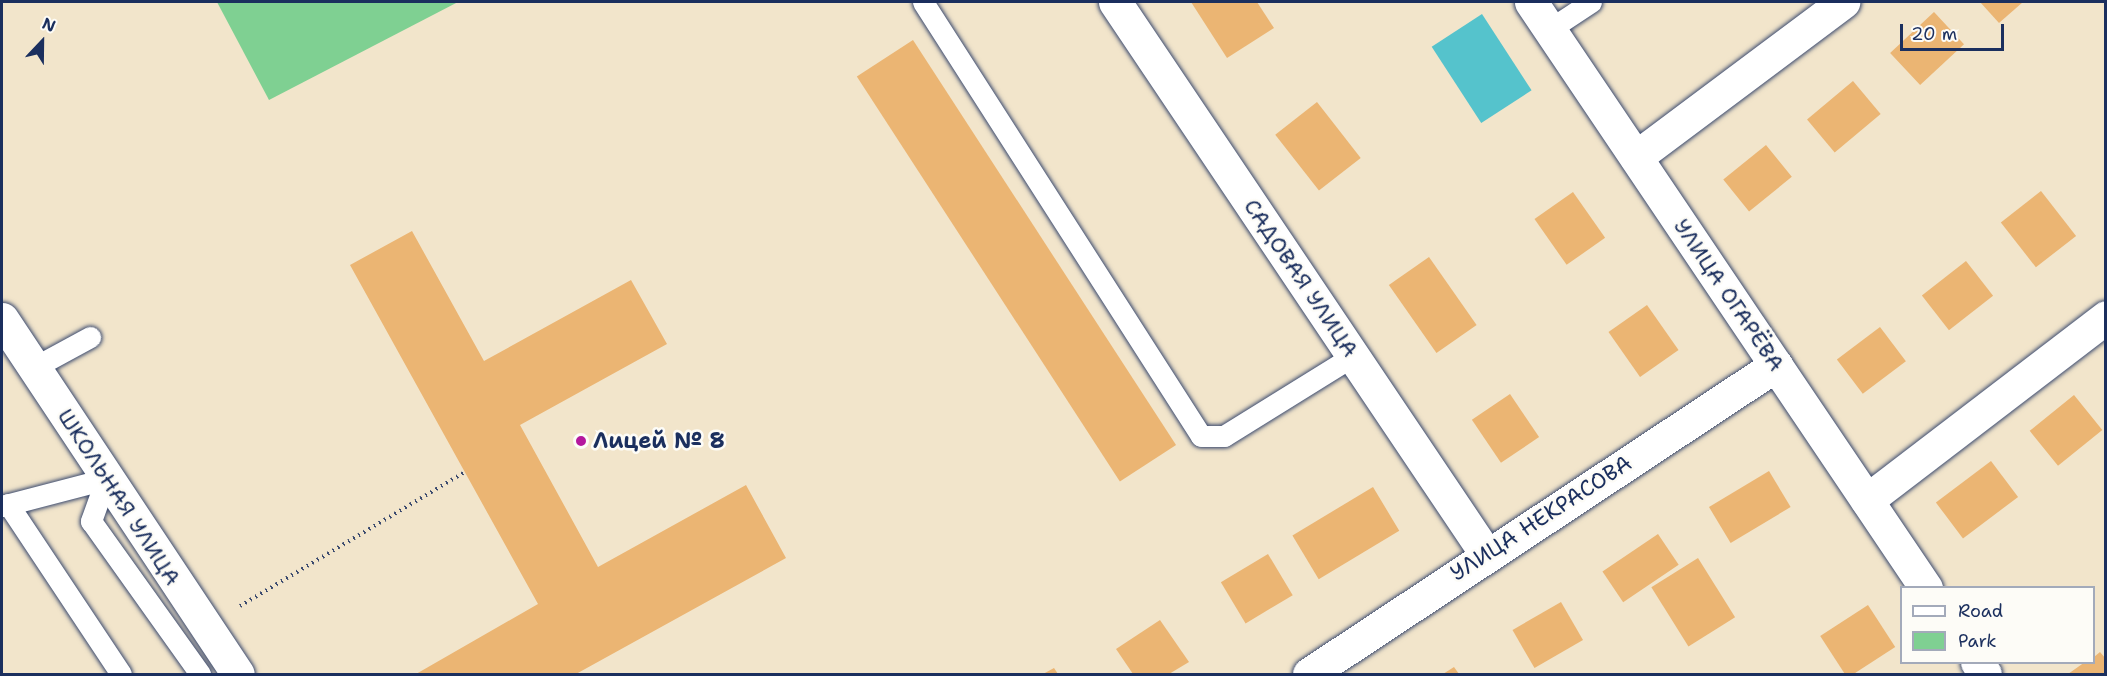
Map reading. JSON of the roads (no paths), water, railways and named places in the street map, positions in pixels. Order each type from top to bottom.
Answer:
[{"type":"street","name":"САДОВАЯ УЛИЦА","points":[[1115,2],[1486,554]]},
{"type":"street","name":"УЛИЦА ОГАРЁВА","points":[[1531,2],[1925,586]]},
{"type":"street","points":[[1636,157],[1843,2]]},
{"type":"street","points":[[1867,500],[2106,316]]},
{"type":"street","name":"ШКОЛЬНАЯ УЛИЦА","points":[[2,319],[238,675]]},
{"type":"street","name":"УЛИЦА НЕКРАСОВА","points":[[1309,675],[1486,554],[1776,364]]},
{"type":"lane","points":[[923,2],[1201,436],[1224,436],[1353,356]]},
{"type":"lane","points":[[1550,29],[1591,2]]},
{"type":"lane","points":[[33,368],[90,337]]},
{"type":"lane","points":[[106,479],[5,505],[121,675]]},
{"type":"lane","points":[[106,479],[90,521],[200,675]]},
{"type":"water","points":[[1482,14],[1532,90],[1481,123],[1432,47]]},
{"type":"place","name":"Лицей № 8","points":[[581,441]]}]
